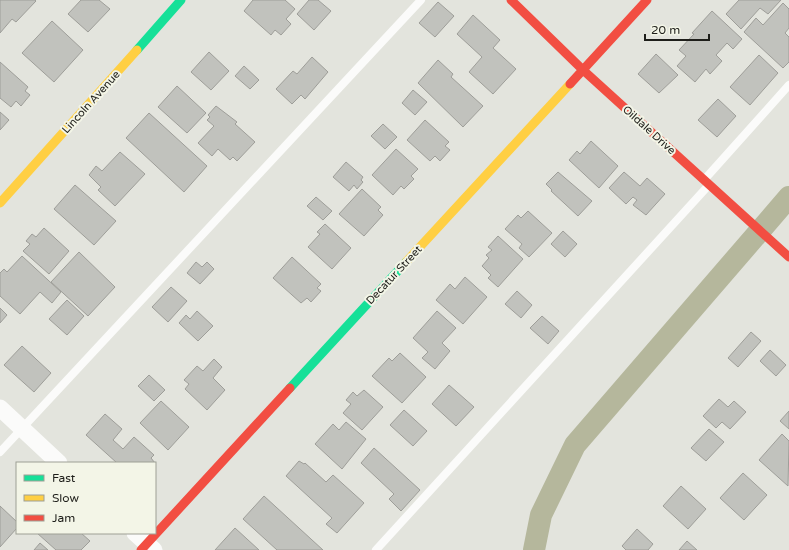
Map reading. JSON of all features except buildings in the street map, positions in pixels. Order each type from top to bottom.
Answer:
[{"type":"street","name":"Lincoln Avenue","points":[[0,203],[181,0]]},
{"type":"street","name":"Oildale Drive","points":[[511,0],[583,70],[789,257]]},
{"type":"street","name":"Decatur Street","points":[[156,531],[647,0]]},
{"type":"street","points":[[0,408],[58,462]]},
{"type":"street","name":"Decatur Street","points":[[144,544],[153,534]]},
{"type":"lane","points":[[0,452],[422,0]]},
{"type":"lane","points":[[376,550],[706,183],[789,85]]},
{"type":"waterway","points":[[534,550],[541,515],[575,445],[789,197]]},
{"type":"traffic: fast","points":[[137,50],[181,0]]},
{"type":"traffic: fast","points":[[290,388],[406,262]]},
{"type":"traffic: slow","points":[[0,203],[137,50]]},
{"type":"traffic: slow","points":[[406,262],[570,84]]},
{"type":"traffic: jam","points":[[511,0],[583,70],[789,257]]},
{"type":"traffic: jam","points":[[570,84],[647,0]]},
{"type":"traffic: jam","points":[[156,534],[290,388]]},
{"type":"traffic: jam","points":[[141,550],[156,534]]}]
